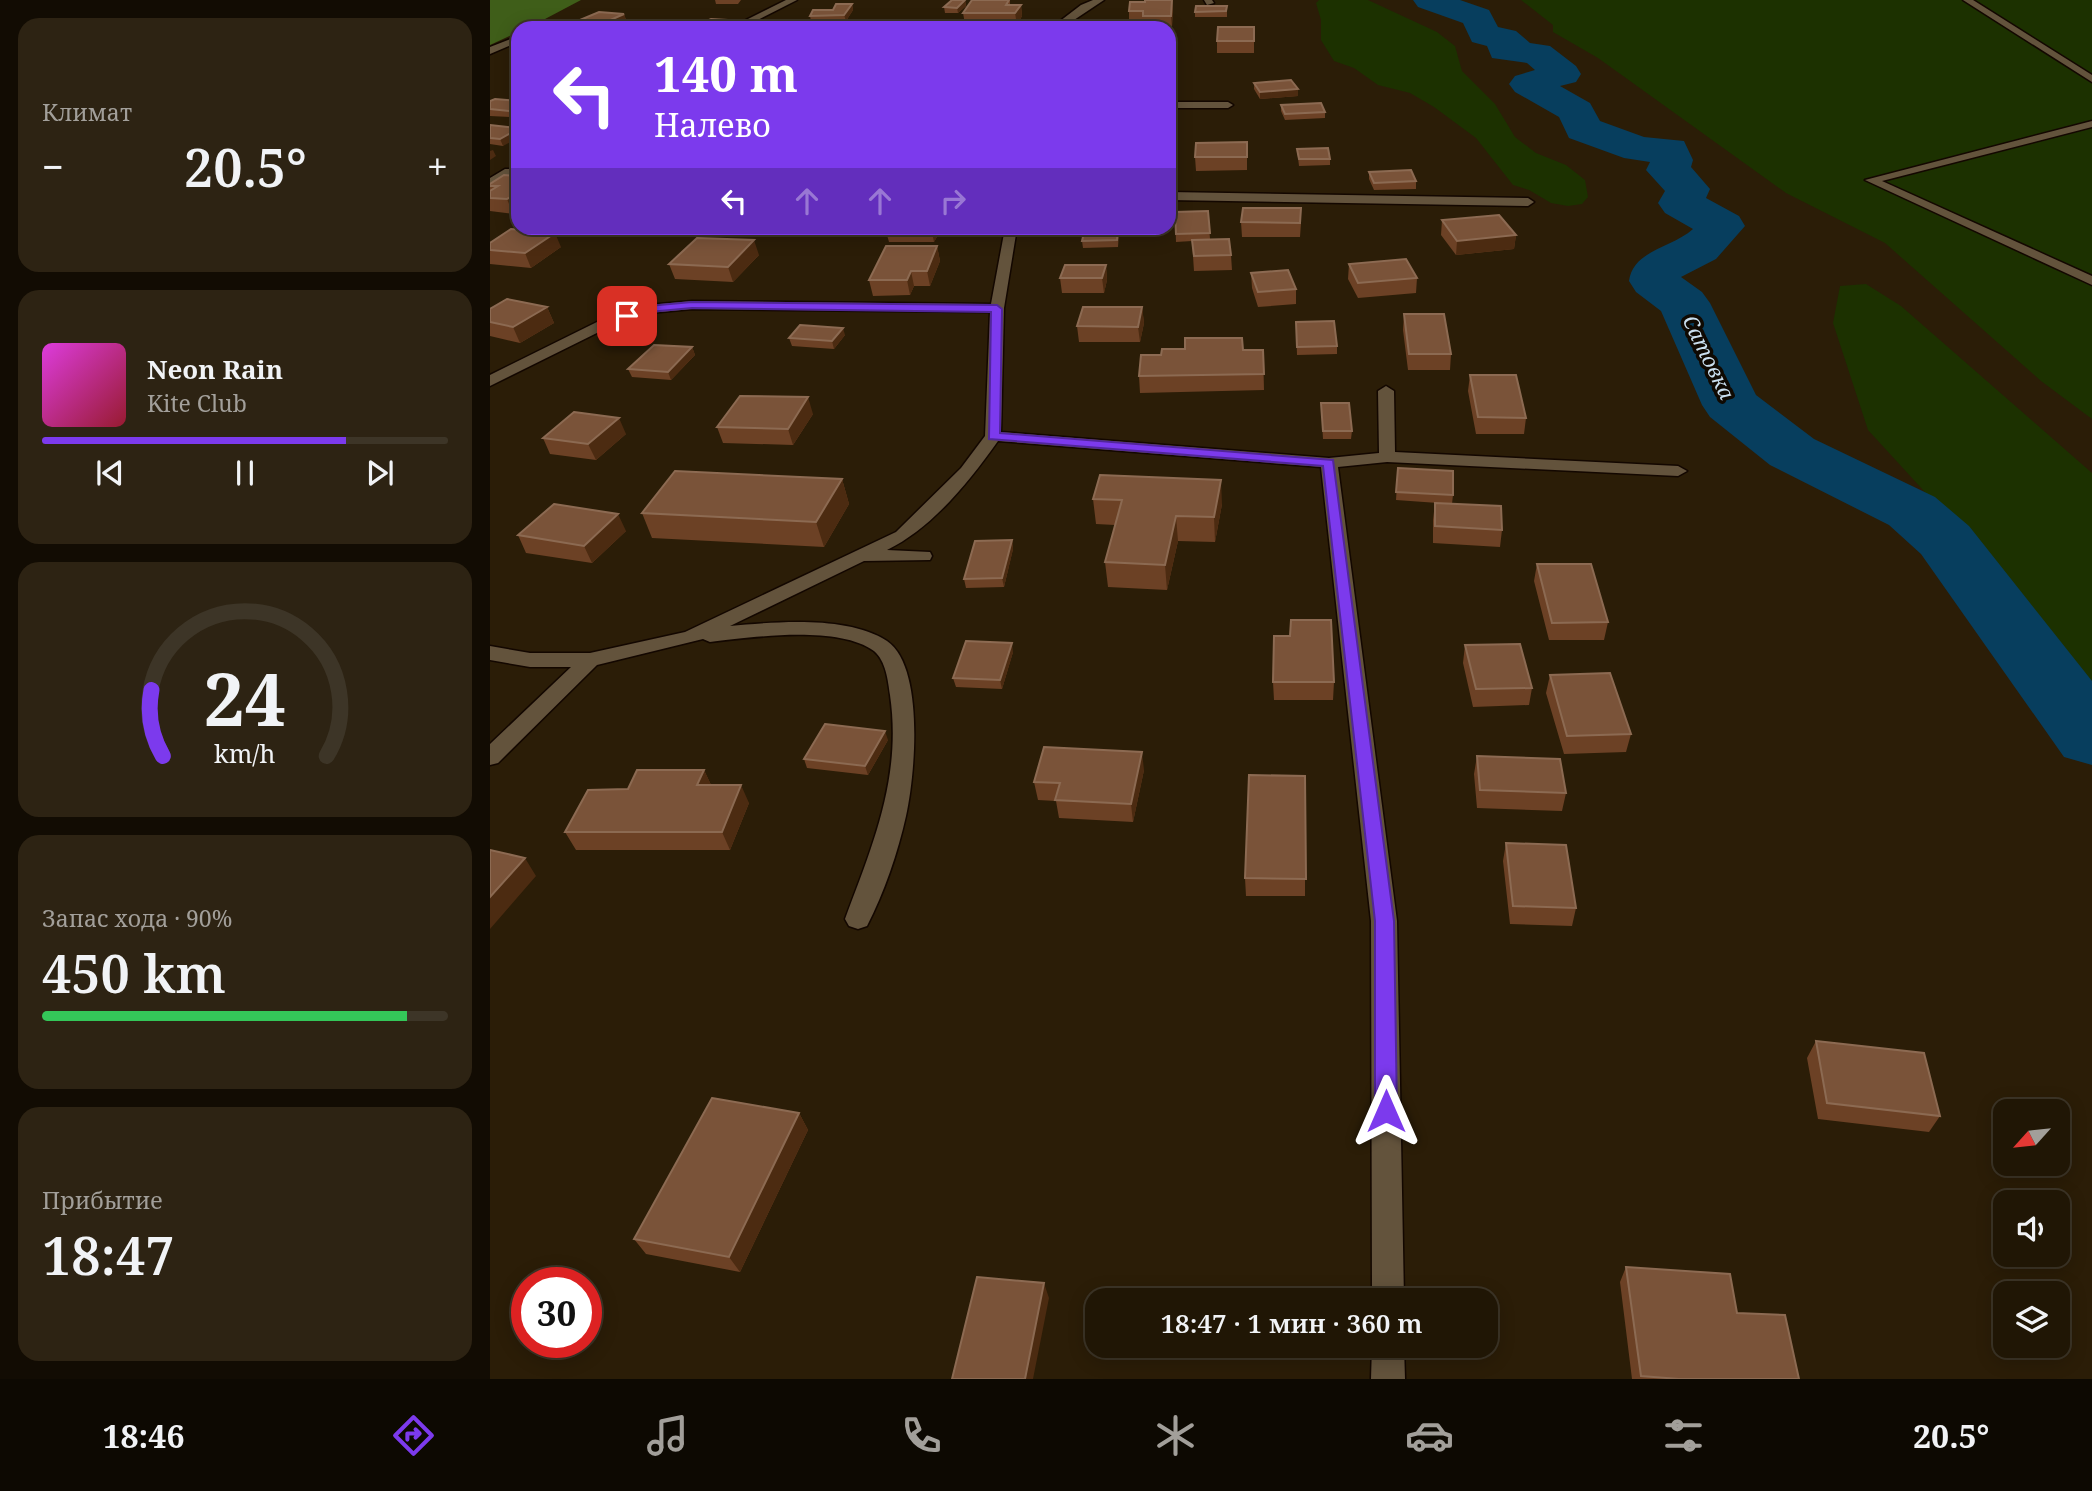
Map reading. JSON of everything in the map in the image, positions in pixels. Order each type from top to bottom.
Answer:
[{"type":"street","points":[[750,21],[793,0]]},
{"type":"street","points":[[1082,1],[1100,0]]},
{"type":"street","points":[[1065,21],[1084,7],[1100,0]]},
{"type":"street","points":[[1967,0],[2092,79]]},
{"type":"street","points":[[490,51],[511,41]]},
{"type":"street","points":[[1176,106],[1228,105]]},
{"type":"street","points":[[2092,124],[1871,180],[2092,281]]},
{"type":"street","points":[[490,183],[511,173]]},
{"type":"street","points":[[1176,196],[1528,202]]},
{"type":"street","points":[[691,637],[902,536],[967,472],[993,436],[997,309],[1010,235]]},
{"type":"street","points":[[490,380],[606,323],[648,309],[692,305],[997,309]]},
{"type":"street","points":[[1386,390],[1387,457]]},
{"type":"street","points":[[993,436],[1329,463],[1387,457],[1678,471]]},
{"type":"street","points":[[1329,463],[1384,921],[1388,1288]]},
{"type":"street","points":[[862,555],[923,556]]},
{"type":"street","points":[[490,653],[530,660],[590,660],[691,637],[811,630],[857,635],[883,648],[894,664],[902,699],[902,751],[894,816],[858,919]]},
{"type":"street","points":[[490,757],[590,660]]},
{"type":"street","points":[[1388,1358],[1388,1379]]},
{"type":"green space","points":[[490,0],[581,0],[541,21],[511,21],[511,35],[490,45]]},
{"type":"green space","points":[[1319,0],[1368,0],[1437,32],[1455,46],[1462,71],[1495,104],[1515,137],[1536,153],[1566,165],[1585,180],[1588,197],[1582,204],[1568,206],[1551,203],[1529,190],[1513,185],[1476,138],[1434,107],[1410,93],[1378,85],[1354,68],[1334,61],[1321,40],[1321,20],[1316,3]]},
{"type":"green space","points":[[1521,0],[2092,0],[2092,419],[2041,381],[1885,243],[1786,193],[1598,58],[1553,32],[1553,25]]},
{"type":"green space","points":[[1866,284],[1901,306],[2092,473],[2092,709],[2020,618],[1945,514],[1868,430],[1833,323],[1840,286]]},
{"type":"building","points":[[952,0],[965,0],[957,8],[944,7]]},
{"type":"building","points":[[972,0],[1009,0],[1006,5],[1021,5],[1015,13],[963,13]]},
{"type":"building","points":[[1172,0],[1171,16],[1143,16],[1143,11],[1129,11],[1130,2]]},
{"type":"building","points":[[836,4],[852,4],[844,15],[810,16],[813,10],[833,10]]},
{"type":"building","points":[[1196,6],[1227,6],[1226,11],[1195,12]]},
{"type":"building","points":[[599,12],[624,14],[608,21],[580,20]]},
{"type":"building","points":[[1218,27],[1254,27],[1254,41],[1217,41]]},
{"type":"building","points":[[1291,80],[1298,89],[1260,92],[1254,83]]},
{"type":"building","points":[[511,100],[511,110],[490,109],[490,101]]},
{"type":"building","points":[[1321,103],[1325,112],[1285,114],[1281,105]]},
{"type":"building","points":[[490,125],[511,127],[511,133],[500,139],[490,138]]},
{"type":"building","points":[[1247,142],[1247,157],[1195,157],[1196,143]]},
{"type":"building","points":[[1328,148],[1330,159],[1299,159],[1297,149]]},
{"type":"building","points":[[1411,170],[1416,181],[1374,183],[1369,172]]},
{"type":"building","points":[[504,175],[511,176],[511,197],[490,198],[490,191],[498,186],[490,184]]},
{"type":"building","points":[[1243,208],[1301,208],[1300,223],[1241,222]]},
{"type":"building","points":[[1208,211],[1210,233],[1176,234],[1176,212]]},
{"type":"building","points":[[1499,215],[1516,235],[1457,241],[1442,220]]},
{"type":"building","points":[[511,229],[511,235],[552,235],[525,253],[490,250],[490,243]]},
{"type":"building","points":[[1083,235],[1117,235],[1117,240],[1082,241]]},
{"type":"building","points":[[697,238],[754,240],[728,267],[669,264]]},
{"type":"building","points":[[1229,239],[1231,255],[1194,256],[1192,240]]},
{"type":"building","points":[[886,246],[937,246],[927,271],[911,271],[907,280],[869,280]]},
{"type":"building","points":[[1406,259],[1417,278],[1358,283],[1349,264]]},
{"type":"building","points":[[1065,265],[1106,265],[1102,278],[1060,278]]},
{"type":"building","points":[[1288,270],[1296,289],[1258,292],[1251,273]]},
{"type":"building","points":[[507,299],[547,307],[513,327],[490,322],[490,309]]},
{"type":"building","points":[[1083,307],[1142,307],[1138,327],[1077,326]]},
{"type":"building","points":[[1404,314],[1444,314],[1451,354],[1409,354]]},
{"type":"building","points":[[1334,321],[1337,346],[1297,347],[1296,322]]},
{"type":"building","points":[[800,325],[843,328],[832,341],[789,338]]},
{"type":"building","points":[[1185,338],[1242,338],[1243,350],[1263,350],[1264,374],[1139,376],[1141,355],[1161,355],[1162,349],[1185,349]]},
{"type":"building","points":[[654,345],[692,347],[668,372],[628,369]]},
{"type":"building","points":[[1470,375],[1516,375],[1526,418],[1478,417]]},
{"type":"building","points":[[740,396],[808,397],[788,429],[717,427]]},
{"type":"building","points":[[1321,403],[1349,403],[1352,431],[1323,431]]},
{"type":"building","points":[[574,412],[619,418],[588,444],[543,438]]},
{"type":"building","points":[[1398,468],[1453,471],[1453,495],[1396,492]]},
{"type":"building","points":[[675,471],[842,479],[816,522],[642,513]]},
{"type":"building","points":[[1100,475],[1221,480],[1214,517],[1176,516],[1165,565],[1105,562],[1122,500],[1093,499]]},
{"type":"building","points":[[1435,503],[1501,506],[1502,530],[1435,526]]},
{"type":"building","points":[[554,504],[618,514],[584,546],[518,535]]},
{"type":"building","points":[[1012,540],[1002,578],[964,579],[975,541]]},
{"type":"building","points":[[1537,564],[1591,564],[1608,622],[1552,623]]},
{"type":"building","points":[[1291,620],[1331,620],[1334,682],[1273,682],[1274,636],[1290,636]]},
{"type":"building","points":[[966,641],[1012,643],[1000,680],[953,678]]},
{"type":"building","points":[[1520,644],[1532,688],[1476,689],[1465,645]]},
{"type":"building","points":[[1610,673],[1631,734],[1567,736],[1550,675]]},
{"type":"building","points":[[825,724],[885,731],[865,766],[804,759]]},
{"type":"building","points":[[1044,747],[1142,752],[1131,804],[1055,800],[1060,783],[1034,782]]},
{"type":"building","points":[[1477,756],[1560,759],[1566,793],[1480,790]]},
{"type":"building","points":[[637,770],[704,770],[697,785],[741,785],[722,832],[565,832],[588,790],[628,789]]},
{"type":"building","points":[[1249,775],[1305,776],[1306,879],[1245,878]]},
{"type":"building","points":[[1506,843],[1566,845],[1576,908],[1513,906]]},
{"type":"building","points":[[490,850],[525,858],[490,897]]},
{"type":"building","points":[[1816,1041],[1924,1053],[1940,1116],[1827,1103]]},
{"type":"building","points":[[712,1098],[799,1113],[729,1257],[634,1239]]},
{"type":"building","points":[[1626,1267],[1730,1274],[1737,1313],[1785,1315],[1799,1379],[1679,1379],[1641,1376]]},
{"type":"building","points":[[977,1277],[1044,1283],[1025,1379],[952,1379]]},
{"type":"waterway","name":"Сатовка","points":[[1429,0],[1477,17],[1484,35],[1504,38],[1514,44],[1504,47],[1505,50],[1537,54],[1563,74],[1528,84],[1576,111],[1583,129],[1639,149],[1669,150],[1672,160],[1668,170],[1688,189],[1681,203],[1722,226],[1699,249],[1655,270],[1654,281],[1684,303],[1731,405],[1792,452],[1912,511],[1945,540],[2092,737]]},
{"type":"route","points":[[627,316],[648,309],[692,305],[997,309],[993,436],[1329,463],[1384,921],[1386,1111]]}]
